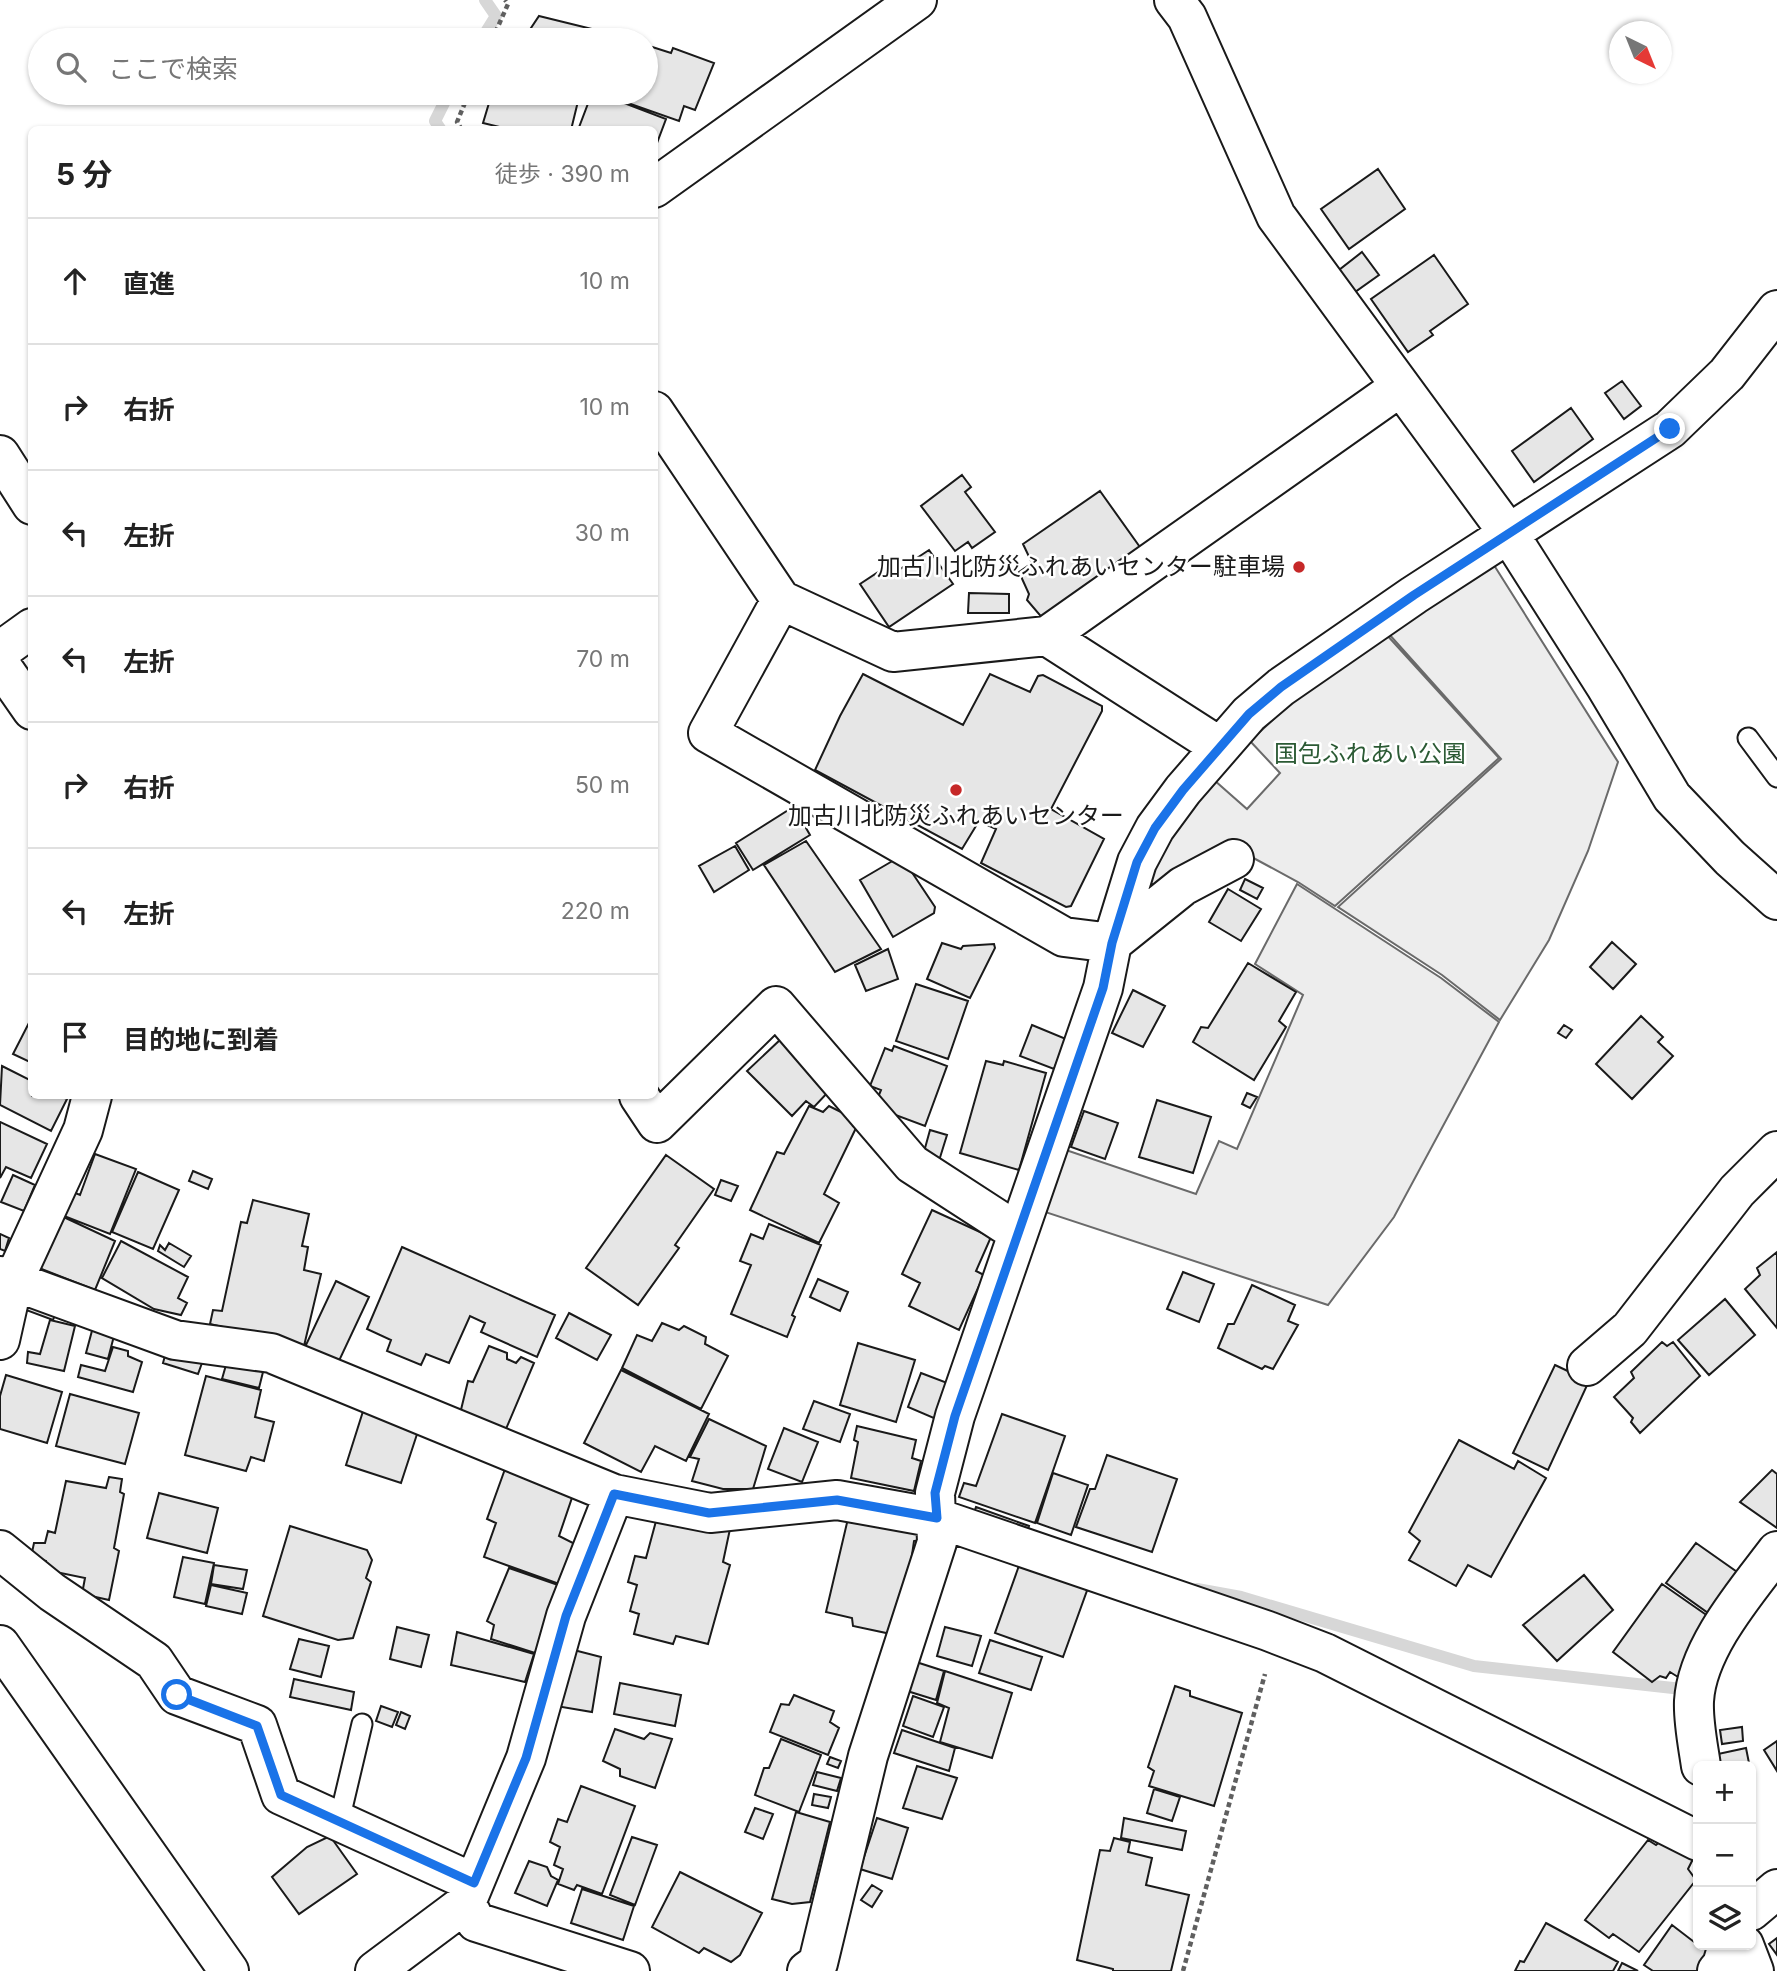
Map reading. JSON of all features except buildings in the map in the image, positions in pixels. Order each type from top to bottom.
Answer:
[{"type":"street","points":[[658,185],[917,0]]},
{"type":"street","points":[[1174,0],[1186,17],[1276,216],[1509,534],[1672,797],[1730,858],[1777,900]]},
{"type":"street","points":[[807,1971],[818,1963],[868,1756],[937,1542],[935,1493],[955,1416],[1103,988],[1112,943],[1137,862],[1155,828],[1183,790],[1249,714],[1281,687],[1414,595],[1670,429],[1727,374],[1777,310]]},
{"type":"street","points":[[658,417],[781,600],[893,652],[1047,636],[1400,387]]},
{"type":"street","points":[[0,455],[28,499]]},
{"type":"street","points":[[781,600],[708,733],[1064,937],[1112,943],[1183,886],[1234,859]]},
{"type":"street","points":[[0,651],[28,631]]},
{"type":"street","points":[[1047,636],[1220,747]]},
{"type":"street","points":[[0,664],[28,704]]},
{"type":"street","points":[[641,1099],[657,1123],[776,1006],[912,1164],[1017,1232]]},
{"type":"street","points":[[0,1340],[7,1279],[83,1130],[91,1099]]},
{"type":"street","points":[[1587,1366],[1630,1329],[1737,1191],[1777,1151]]},
{"type":"street","points":[[7,1279],[175,1340],[271,1353],[614,1494],[709,1513],[837,1500],[937,1518],[1325,1653],[1693,1838]]},
{"type":"street","points":[[375,1971],[470,1893],[526,1758],[566,1616],[614,1494]]},
{"type":"street","points":[[0,1550],[52,1592],[154,1661],[177,1695],[257,1726],[281,1795],[339,1821],[470,1893],[476,1923],[631,1971]]},
{"type":"street","points":[[1700,1761],[1694,1702],[1697,1680],[1727,1619],[1777,1551]]},
{"type":"street","points":[[0,1645],[229,1971]]},
{"type":"street","points":[[1756,1907],[1777,1889]]},
{"type":"street","points":[[1717,1971],[1726,1950]]},
{"type":"street","points":[[1746,1950],[1754,1971]]},
{"type":"lane","points":[[1748,738],[1777,777]]},
{"type":"lane","points":[[339,1821],[362,1724]]},
{"type":"path","points":[[497,28],[508,5],[505,0]]},
{"type":"path","points":[[460,126],[457,121],[464,105]]},
{"type":"path","points":[[1183,1971],[1265,1674],[1268,1631]]},
{"type":"green space","points":[[1492,562],[1618,762],[1588,851],[1549,940],[1500,1020],[1442,975],[1338,907],[1501,759],[1388,633]]},
{"type":"green space","name":"国包ふれあい公園","points":[[1385,633],[1499,758],[1335,906],[1298,882],[1233,847],[1145,893],[1164,849],[1214,780],[1247,809],[1280,773],[1250,741],[1305,690]]},
{"type":"green space","points":[[1297,884],[1441,978],[1499,1022],[1394,1217],[1328,1305],[1039,1210],[1063,1149],[1196,1194],[1219,1141],[1237,1149],[1303,995],[1255,964]]},
{"type":"waterway","points":[[485,0],[496,16],[488,28]]},
{"type":"waterway","points":[[438,126],[435,121],[443,105]]},
{"type":"waterway","points":[[1197,1589],[1241,1597],[1474,1666],[1682,1689]]},
{"type":"place","name":"加古川北防災ふれあいセンター駐車場","points":[[1299,567]]},
{"type":"place","name":"加古川北防災ふれあいセンター","points":[[956,790]]},
{"type":"route","points":[[177,1695],[257,1726],[281,1795],[474,1883],[526,1758],[566,1616],[614,1494],[709,1513],[837,1500],[937,1518],[935,1493],[955,1416],[1103,988],[1112,943],[1137,862],[1155,828],[1183,790],[1249,714],[1281,687],[1414,595],[1670,429]]}]
